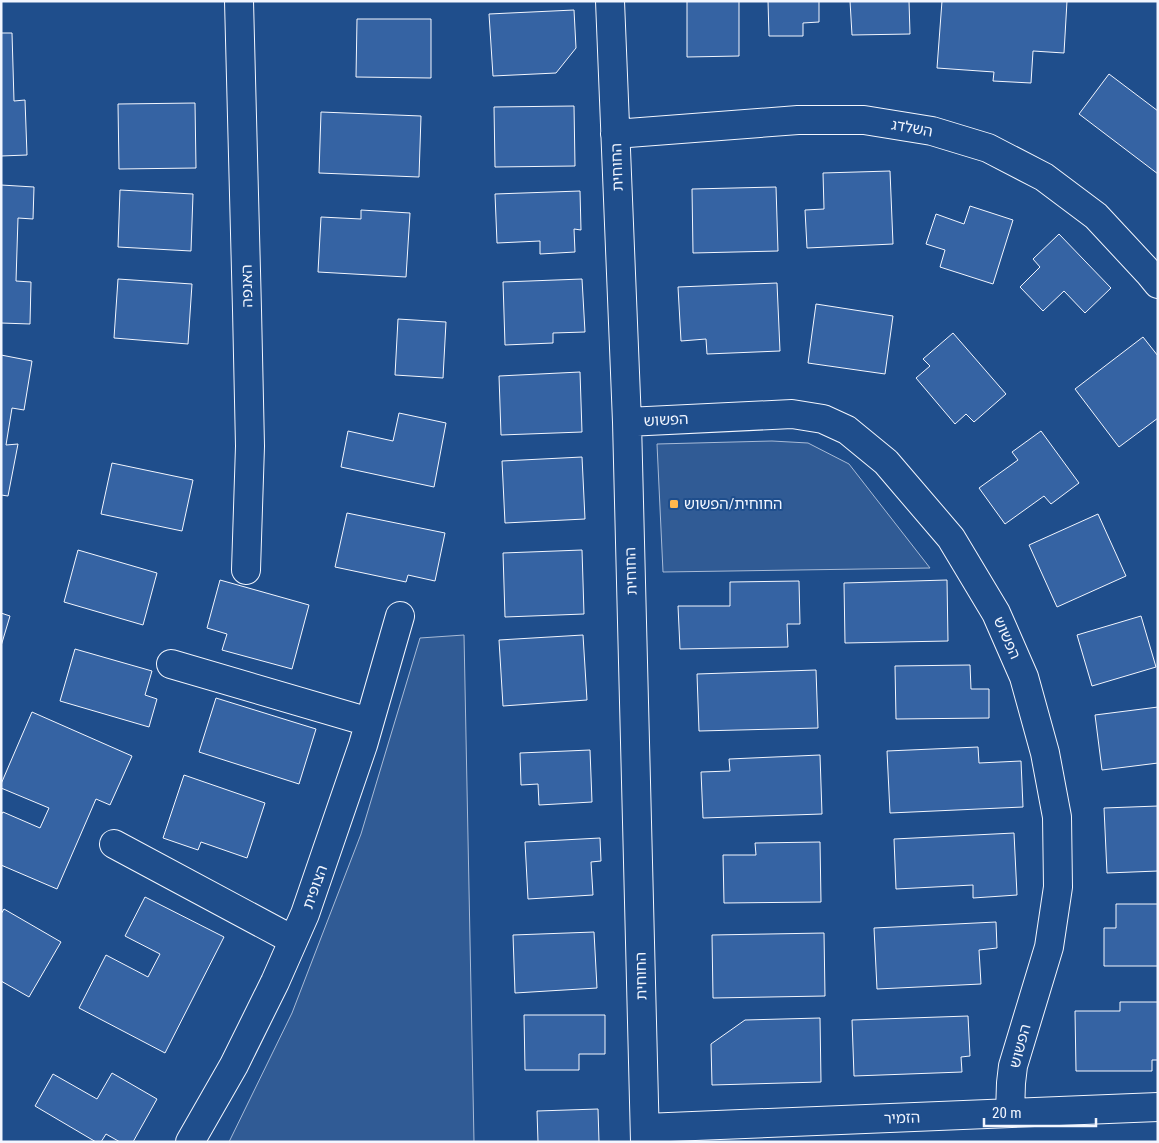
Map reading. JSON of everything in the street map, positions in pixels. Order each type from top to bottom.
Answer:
[{"type":"street","name":"האנפה","points":[[239,1],[250,446],[246,570]]},
{"type":"street","name":"החוחית","points":[[610,1],[627,422],[645,1135]]},
{"type":"street","name":"השלדג","points":[[615,134],[798,120],[864,120],[932,131],[988,148],[1044,177],[1096,216],[1158,284]]},
{"type":"street","name":"הפשוש","points":[[627,422],[792,414],[823,419],[847,430],[886,462],[950,538],[996,613],[1024,677],[1044,753],[1057,817],[1058,886],[1049,948],[1013,1066],[1010,1083],[1010,1113]]},
{"type":"street","name":"הצופית","points":[[190,1142],[234,1065],[275,982],[305,914],[363,745],[400,616]]},
{"type":"street","points":[[171,664],[369,722]]},
{"type":"street","points":[[114,844],[293,940]]},
{"type":"street","name":"הזמיר","points":[[645,1135],[1010,1113],[1158,1107]]},
{"type":"shaded area","points":[[772,441],[808,443],[849,464],[930,568],[663,572],[657,444]]},
{"type":"shaded area","points":[[464,635],[474,1142],[229,1142],[292,1013],[361,834],[420,638]]},
{"type":"building","points":[[687,1],[739,1],[739,56],[687,57]]},
{"type":"building","points":[[768,1],[819,1],[819,22],[803,23],[803,36],[769,36]]},
{"type":"building","points":[[850,1],[909,1],[910,34],[852,35]]},
{"type":"building","points":[[942,1],[1067,1],[1064,53],[1033,51],[1031,83],[993,81],[994,72],[937,68]]},
{"type":"building","points":[[574,10],[576,48],[556,73],[493,76],[489,14]]},
{"type":"building","points":[[357,19],[431,19],[431,78],[356,77]]},
{"type":"building","points":[[1,33],[12,33],[14,101],[25,100],[27,155],[1,156]]},
{"type":"building","points":[[1109,74],[1158,111],[1158,174],[1079,114]]},
{"type":"building","points":[[195,103],[196,168],[119,169],[118,104]]},
{"type":"building","points":[[574,106],[575,166],[495,167],[494,107]]},
{"type":"building","points":[[321,112],[421,116],[419,177],[319,173]]},
{"type":"building","points":[[890,171],[893,244],[807,248],[805,210],[824,209],[823,173]]},
{"type":"building","points":[[1,185],[34,187],[33,219],[18,218],[16,281],[31,282],[30,324],[1,323]]},
{"type":"building","points":[[776,187],[778,251],[693,253],[692,189]]},
{"type":"building","points":[[120,190],[193,194],[191,251],[118,247]]},
{"type":"building","points":[[580,191],[581,230],[574,229],[575,252],[540,254],[540,241],[497,243],[495,194]]},
{"type":"building","points":[[970,206],[1013,220],[993,284],[940,267],[945,250],[926,244],[936,214],[964,224]]},
{"type":"building","points":[[361,210],[410,213],[406,277],[318,272],[321,217],[361,219]]},
{"type":"building","points":[[1059,234],[1111,288],[1085,313],[1064,291],[1043,311],[1020,287],[1040,267],[1033,259]]},
{"type":"building","points":[[118,279],[192,284],[188,344],[114,338]]},
{"type":"building","points":[[582,279],[585,332],[553,333],[553,343],[505,345],[503,282]]},
{"type":"building","points":[[777,283],[780,351],[707,354],[706,339],[681,341],[678,287]]},
{"type":"building","points":[[816,304],[893,316],[885,374],[808,363]]},
{"type":"building","points":[[398,319],[446,322],[443,378],[395,375]]},
{"type":"building","points":[[953,333],[1006,394],[974,422],[966,414],[955,424],[916,378],[930,366],[923,359]]},
{"type":"building","points":[[1143,337],[1158,356],[1158,418],[1119,447],[1075,389]]},
{"type":"building","points":[[1,355],[32,361],[24,410],[12,408],[6,445],[18,444],[8,496],[1,495]]},
{"type":"building","points":[[580,372],[582,432],[501,435],[499,376]]},
{"type":"building","points":[[399,413],[446,423],[434,487],[341,467],[348,431],[393,441]]},
{"type":"building","points":[[1041,431],[1079,483],[1051,504],[1044,496],[1005,524],[979,488],[1018,460],[1012,452]]},
{"type":"building","points":[[582,457],[585,519],[505,523],[502,461]]},
{"type":"building","points":[[112,463],[193,480],[182,531],[101,514]]},
{"type":"building","points":[[347,513],[445,533],[435,581],[408,575],[406,582],[335,567]]},
{"type":"building","points":[[1098,514],[1126,576],[1057,607],[1029,545]]},
{"type":"building","points":[[78,550],[157,573],[143,625],[64,602]]},
{"type":"building","points":[[582,550],[584,614],[505,617],[503,553]]},
{"type":"building","points":[[220,580],[309,605],[292,669],[222,650],[227,634],[207,628]]},
{"type":"building","points":[[947,580],[948,641],[845,643],[844,583]]},
{"type":"building","points":[[799,581],[800,624],[787,624],[788,647],[680,649],[678,606],[730,606],[730,582]]},
{"type":"building","points":[[1,613],[10,616],[1,646]]},
{"type":"building","points":[[1141,616],[1156,667],[1092,686],[1077,635]]},
{"type":"building","points":[[583,635],[587,700],[503,706],[499,640]]},
{"type":"building","points":[[75,649],[152,671],[145,695],[157,699],[149,727],[60,701]]},
{"type":"building","points":[[970,665],[971,689],[989,689],[989,718],[896,719],[895,666]]},
{"type":"building","points":[[816,670],[818,728],[699,731],[697,674]]},
{"type":"building","points":[[216,698],[316,729],[299,784],[199,752]]},
{"type":"building","points":[[1158,707],[1158,763],[1102,770],[1095,715]]},
{"type":"building","points":[[32,712],[132,756],[110,805],[96,799],[57,889],[1,865],[1,815],[3,812],[40,828],[49,808],[1,788],[1,784]]},
{"type":"building","points":[[978,747],[979,763],[1021,761],[1023,807],[890,813],[887,751]]},
{"type":"building","points":[[590,750],[592,802],[539,805],[538,784],[521,785],[520,753]]},
{"type":"building","points":[[820,755],[822,814],[703,818],[701,772],[730,771],[729,759]]},
{"type":"building","points":[[184,775],[265,803],[247,858],[201,842],[198,850],[163,838]]},
{"type":"building","points":[[1158,806],[1158,871],[1107,873],[1104,808]]},
{"type":"building","points":[[1014,833],[1017,895],[973,898],[973,885],[896,889],[894,839]]},
{"type":"building","points":[[600,838],[601,861],[591,862],[593,895],[528,899],[525,842]]},
{"type":"building","points":[[820,842],[821,902],[724,903],[723,855],[756,855],[755,843]]},
{"type":"building","points":[[145,897],[224,937],[165,1053],[79,1008],[106,955],[148,977],[160,954],[125,936]]},
{"type":"building","points":[[1116,904],[1158,904],[1158,966],[1104,966],[1104,928],[1116,928]]},
{"type":"building","points":[[4,909],[61,942],[29,997],[1,981],[1,914]]},
{"type":"building","points":[[996,922],[997,948],[979,950],[981,984],[877,989],[874,928]]},
{"type":"building","points":[[594,932],[597,988],[515,993],[513,935]]},
{"type":"building","points":[[824,933],[825,996],[713,998],[712,935]]},
{"type":"building","points":[[1120,1002],[1158,1002],[1158,1060],[1152,1060],[1152,1071],[1076,1071],[1075,1011],[1120,1011]]},
{"type":"building","points":[[524,1015],[605,1015],[605,1054],[579,1054],[579,1070],[525,1070]]},
{"type":"building","points":[[968,1016],[970,1056],[961,1057],[962,1072],[854,1076],[852,1020]]},
{"type":"building","points":[[820,1018],[821,1082],[712,1085],[711,1044],[745,1020]]},
{"type":"building","points":[[112,1073],[157,1099],[133,1142],[120,1142],[106,1134],[101,1142],[96,1142],[35,1106],[53,1074],[97,1099]]},
{"type":"building","points":[[598,1109],[599,1142],[538,1142],[537,1111]]},
{"type":"place","name":"החוחית/הפשוש","points":[[674,504]]}]
